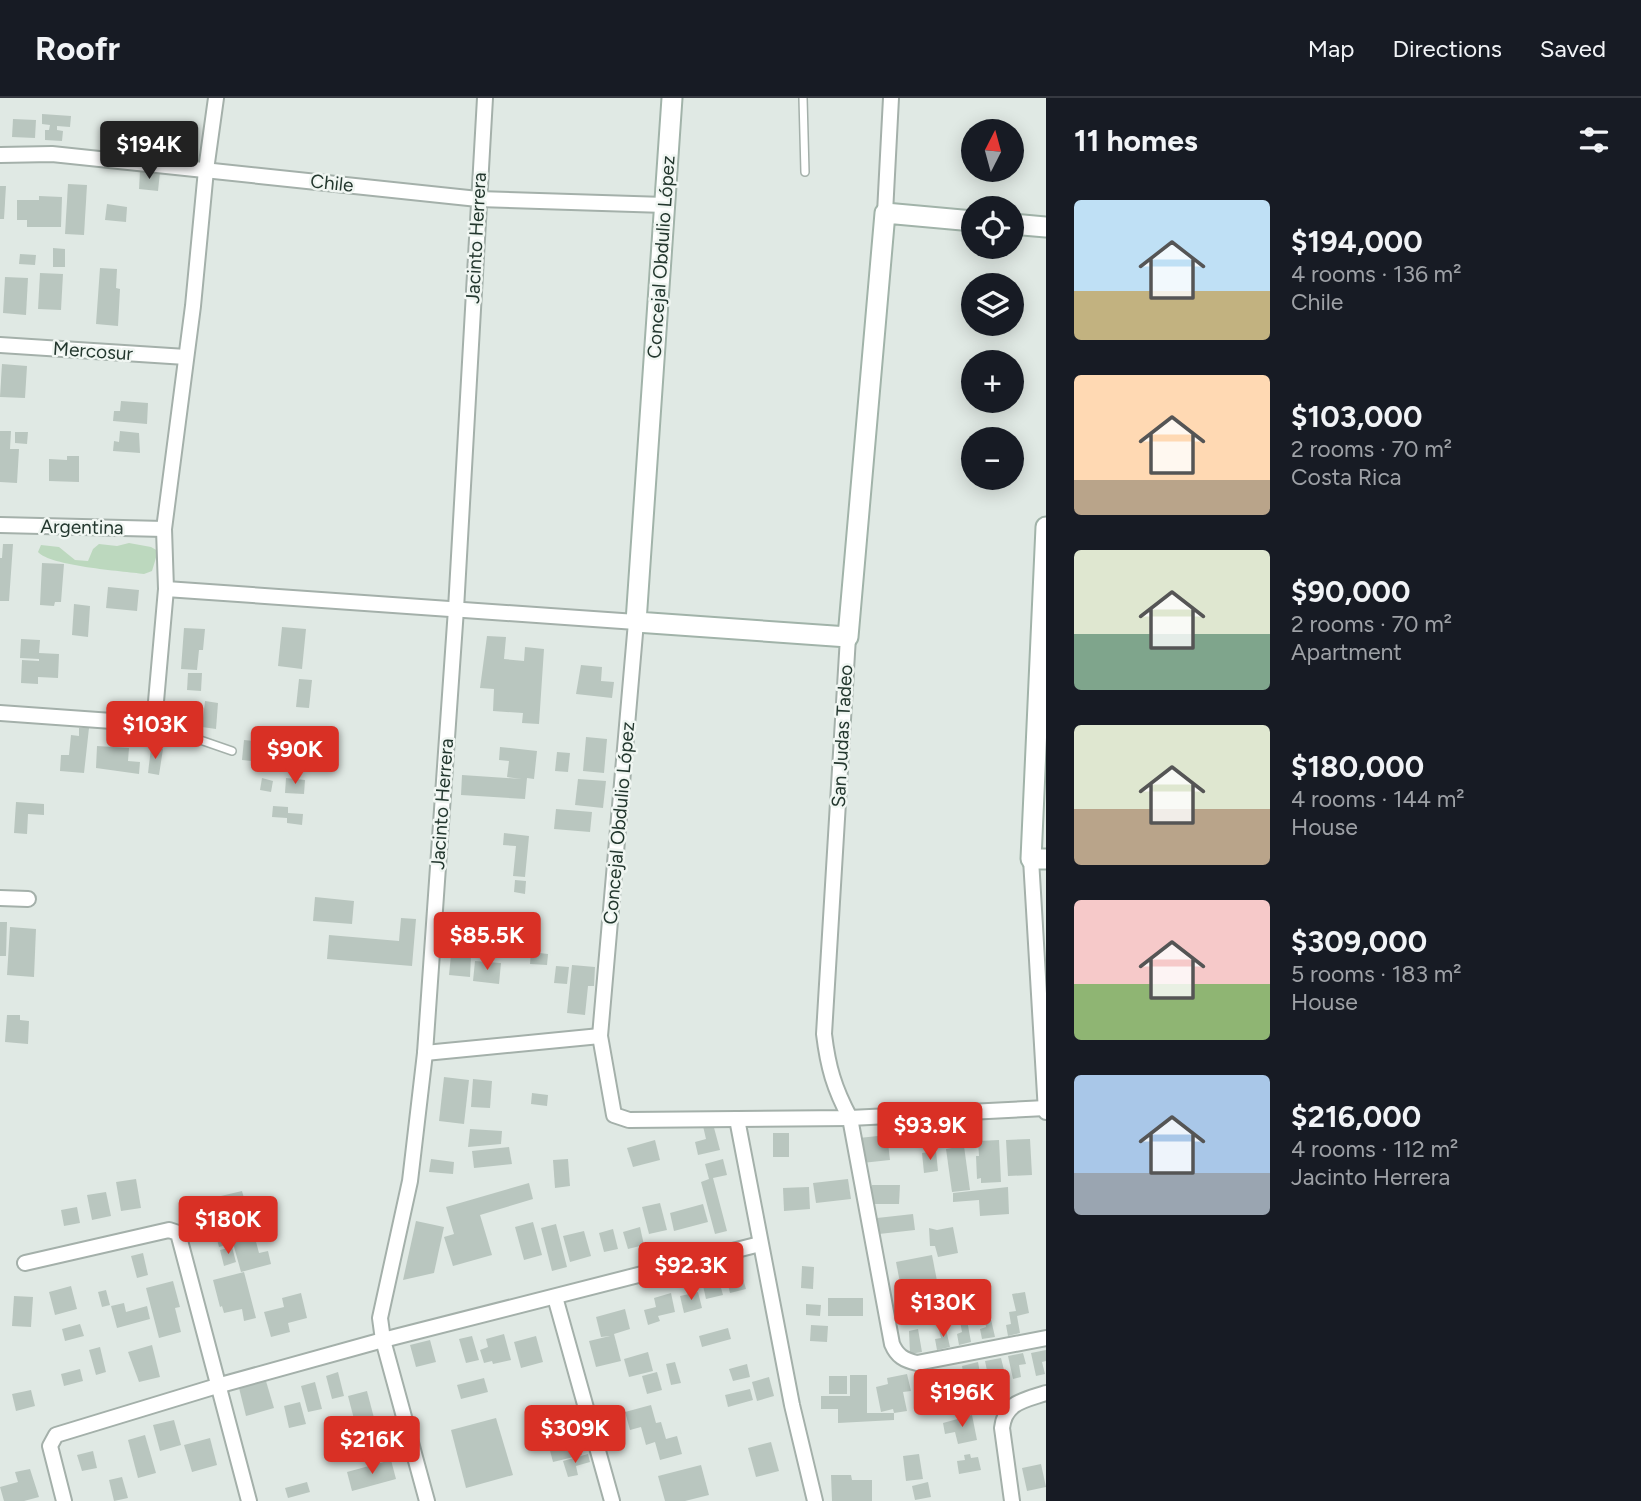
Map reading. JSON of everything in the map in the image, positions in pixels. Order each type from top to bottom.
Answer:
[{"type":"street","points":[[0,713],[154,724],[166,589],[164,529],[216,98]]},
{"type":"street","name":"Jacinto Herrera","points":[[427,1501],[383,1340],[380,1313],[410,1181],[425,1053],[456,609],[485,98]]},
{"type":"street","name":"Concejal Obdulio López","points":[[672,98],[636,622],[600,1035],[614,1115],[629,1120],[850,1118],[1046,1109]]},
{"type":"street","name":"San Judas Tadeo","points":[[891,98],[885,213],[848,637],[824,1034],[827,1064],[835,1090],[850,1118],[896,1354],[917,1363],[1046,1338]]},
{"type":"street","name":"Chile","points":[[0,155],[52,154],[478,198],[666,205]]},
{"type":"street","points":[[885,213],[961,220]]},
{"type":"street","points":[[1024,225],[1046,227]]},
{"type":"street","name":"Mercosur","points":[[0,345],[186,357]]},
{"type":"street","name":"Argentina","points":[[0,526],[164,529]]},
{"type":"street","points":[[1046,527],[1038,859],[1046,1109]]},
{"type":"street","points":[[166,589],[848,637]]},
{"type":"street","points":[[0,898],[28,900]]},
{"type":"street","points":[[425,1053],[600,1035]]},
{"type":"street","points":[[737,1119],[792,1405],[815,1501]]},
{"type":"street","points":[[25,1263],[170,1230],[178,1233],[249,1501]]},
{"type":"street","points":[[64,1501],[50,1446],[56,1435],[217,1386],[383,1340],[760,1244]]},
{"type":"street","points":[[555,1297],[612,1501]]},
{"type":"street","points":[[1012,1501],[1002,1428],[1003,1416],[1011,1407],[1046,1393]]},
{"type":"lane","points":[[803,98],[805,172]]},
{"type":"lane","points":[[154,724],[232,751]]},
{"type":"green space","points":[[129,543],[158,551],[152,571],[144,574],[87,567],[57,561],[38,552],[41,545],[59,547],[75,560],[88,561],[93,549],[99,544],[117,546]]},
{"type":"building","points":[[42,114],[71,116],[70,127],[57,126],[57,130],[63,131],[62,141],[45,140],[45,130],[49,130],[50,125],[42,124]]},
{"type":"building","points":[[13,119],[36,120],[35,138],[12,137]]},
{"type":"building","points":[[163,134],[183,136],[182,150],[162,148]]},
{"type":"building","points":[[140,171],[160,172],[158,191],[139,189]]},
{"type":"building","points":[[68,184],[87,185],[84,235],[65,234]]},
{"type":"building","points":[[0,186],[6,186],[4,219],[0,219]]},
{"type":"building","points":[[39,196],[62,197],[61,227],[27,227],[27,220],[17,220],[17,200],[39,200]]},
{"type":"building","points":[[107,204],[127,207],[126,222],[105,220]]},
{"type":"building","points":[[53,248],[65,249],[65,267],[53,267]]},
{"type":"building","points":[[20,254],[36,255],[35,265],[19,264]]},
{"type":"building","points":[[100,268],[117,269],[116,288],[120,289],[118,326],[96,324]]},
{"type":"building","points":[[40,273],[63,274],[61,310],[38,309]]},
{"type":"building","points":[[5,277],[28,278],[26,315],[3,313]]},
{"type":"building","points":[[2,364],[27,366],[25,398],[0,397]]},
{"type":"building","points":[[121,401],[148,403],[147,424],[113,421],[114,411],[120,411]]},
{"type":"building","points":[[0,431],[11,431],[10,449],[19,449],[17,483],[0,482]]},
{"type":"building","points":[[120,431],[139,433],[140,453],[113,451],[114,441],[119,442]]},
{"type":"building","points":[[15,432],[28,432],[27,444],[15,443]]},
{"type":"building","points":[[67,456],[79,456],[79,482],[49,481],[49,459],[67,460]]},
{"type":"building","points":[[3,544],[13,544],[9,601],[0,601],[0,558]]},
{"type":"building","points":[[42,563],[64,564],[61,602],[55,602],[54,606],[40,605]]},
{"type":"building","points":[[108,587],[139,590],[137,611],[106,608]]},
{"type":"building","points":[[74,604],[90,606],[88,637],[72,635]]},
{"type":"building","points":[[282,627],[306,629],[302,669],[278,666]]},
{"type":"building","points":[[184,628],[205,629],[197,670],[181,669]]},
{"type":"building","points":[[487,636],[506,637],[504,659],[524,661],[525,647],[544,649],[539,724],[522,723],[523,713],[493,711],[494,689],[480,688]]},
{"type":"building","points":[[21,639],[40,640],[39,653],[59,654],[58,678],[38,677],[38,684],[21,683],[22,660],[39,659],[20,658]]},
{"type":"building","points":[[581,665],[602,667],[601,681],[614,682],[612,698],[576,694]]},
{"type":"building","points":[[188,673],[202,673],[201,691],[187,690]]},
{"type":"building","points":[[299,679],[312,680],[309,708],[296,707]]},
{"type":"building","points":[[205,701],[218,703],[216,729],[202,727]]},
{"type":"building","points":[[79,728],[89,728],[84,773],[60,771],[61,755],[69,755],[71,735],[79,736]]},
{"type":"building","points":[[267,734],[288,736],[286,759],[305,761],[307,751],[297,750],[299,734],[325,735],[322,760],[314,759],[313,768],[264,763]]},
{"type":"building","points":[[586,737],[607,739],[604,773],[583,771]]},
{"type":"building","points":[[244,740],[263,742],[261,762],[242,760]]},
{"type":"building","points":[[97,746],[129,748],[128,761],[140,762],[139,774],[96,768]]},
{"type":"building","points":[[500,747],[537,751],[534,779],[527,778],[525,799],[461,795],[462,775],[522,779],[507,777],[509,761],[499,760]]},
{"type":"building","points":[[151,748],[163,749],[159,775],[148,773]]},
{"type":"building","points":[[557,752],[570,753],[568,772],[555,771]]},
{"type":"building","points":[[262,778],[273,781],[271,792],[260,790]]},
{"type":"building","points":[[286,778],[305,780],[304,794],[285,793]]},
{"type":"building","points":[[578,779],[606,781],[603,808],[575,805]]},
{"type":"building","points":[[16,802],[44,804],[44,815],[28,814],[27,834],[14,833]]},
{"type":"building","points":[[273,806],[288,807],[288,813],[303,814],[302,825],[287,823],[287,818],[272,817]]},
{"type":"building","points":[[556,809],[592,812],[590,832],[554,829]]},
{"type":"building","points":[[504,833],[529,836],[525,877],[513,876],[516,846],[503,845]]},
{"type":"building","points":[[515,880],[526,881],[525,894],[514,892]]},
{"type":"building","points":[[315,897],[354,901],[352,924],[313,921]]},
{"type":"building","points":[[401,918],[416,919],[412,966],[327,959],[329,935],[399,941]]},
{"type":"building","points":[[0,922],[7,922],[6,956],[0,956]]},
{"type":"building","points":[[10,927],[36,929],[34,977],[7,975]]},
{"type":"building","points":[[475,928],[489,929],[487,951],[473,950]]},
{"type":"building","points":[[531,952],[548,954],[547,965],[530,964]]},
{"type":"building","points":[[451,955],[471,957],[470,977],[449,975]]},
{"type":"building","points":[[475,961],[501,963],[499,984],[473,981]]},
{"type":"building","points":[[572,965],[595,967],[594,986],[588,986],[585,1015],[567,1013]]},
{"type":"building","points":[[556,966],[569,967],[567,984],[554,983]]},
{"type":"building","points":[[7,1015],[20,1015],[20,1020],[29,1021],[28,1044],[5,1042]]},
{"type":"building","points":[[444,1077],[469,1080],[464,1124],[439,1121]]},
{"type":"building","points":[[473,1079],[492,1081],[490,1108],[471,1107]]},
{"type":"building","points":[[532,1093],[548,1095],[547,1106],[531,1104]]},
{"type":"building","points":[[713,1124],[720,1150],[698,1155],[695,1142],[706,1139],[703,1126]]},
{"type":"building","points":[[470,1129],[502,1131],[501,1144],[468,1147]]},
{"type":"building","points":[[773,1133],[789,1133],[789,1157],[773,1157]]},
{"type":"building","points":[[887,1135],[890,1160],[862,1163],[859,1138]]},
{"type":"building","points":[[1030,1139],[1032,1175],[1008,1176],[1006,1140]]},
{"type":"building","points":[[655,1140],[660,1160],[633,1167],[627,1148]]},
{"type":"building","points":[[999,1140],[1001,1182],[981,1183],[981,1178],[977,1179],[978,1141]]},
{"type":"building","points":[[964,1146],[970,1190],[952,1192],[946,1149]]},
{"type":"building","points":[[509,1147],[512,1164],[474,1168],[472,1151]]},
{"type":"building","points":[[936,1151],[938,1171],[924,1173],[922,1153]]},
{"type":"building","points":[[431,1159],[454,1162],[453,1174],[429,1172]]},
{"type":"building","points":[[568,1159],[570,1186],[555,1188],[553,1160]]},
{"type":"building","points":[[723,1159],[727,1175],[713,1178],[727,1231],[715,1234],[701,1182],[709,1179],[705,1164]]},
{"type":"building","points":[[136,1179],[141,1208],[121,1211],[116,1182]]},
{"type":"building","points":[[848,1179],[851,1199],[816,1203],[813,1183]]},
{"type":"building","points":[[529,1183],[533,1199],[480,1215],[492,1255],[453,1266],[444,1237],[454,1234],[446,1207]]},
{"type":"building","points":[[872,1185],[900,1185],[899,1204],[872,1204]]},
{"type":"building","points":[[809,1187],[810,1209],[784,1211],[783,1188]]},
{"type":"building","points":[[1008,1187],[1009,1214],[980,1216],[979,1200],[953,1202],[953,1193]]},
{"type":"building","points":[[242,1191],[247,1209],[209,1218],[204,1200]]},
{"type":"building","points":[[106,1192],[111,1216],[92,1220],[87,1195]]},
{"type":"building","points":[[660,1203],[667,1230],[649,1234],[642,1207]]},
{"type":"building","points":[[703,1204],[708,1222],[674,1231],[670,1213]]},
{"type":"building","points":[[77,1207],[80,1223],[64,1226],[61,1210]]},
{"type":"building","points":[[913,1214],[915,1230],[879,1234],[877,1218]]},
{"type":"building","points":[[416,1221],[444,1227],[434,1273],[403,1280]]},
{"type":"building","points":[[238,1222],[243,1240],[255,1238],[259,1253],[268,1251],[271,1264],[241,1272],[233,1243],[219,1247],[214,1228]]},
{"type":"building","points":[[533,1222],[542,1255],[524,1260],[515,1227]]},
{"type":"building","points":[[556,1224],[567,1267],[552,1271],[541,1228]]},
{"type":"building","points":[[640,1227],[644,1245],[628,1249],[623,1232]]},
{"type":"building","points":[[953,1227],[958,1253],[938,1257],[935,1246],[930,1246],[929,1228],[937,1230]]},
{"type":"building","points":[[613,1229],[618,1249],[604,1252],[599,1233]]},
{"type":"building","points":[[584,1231],[591,1256],[570,1262],[563,1236]]},
{"type":"building","points":[[232,1247],[236,1262],[224,1266],[220,1250]]},
{"type":"building","points":[[143,1253],[148,1275],[137,1278],[131,1256]]},
{"type":"building","points":[[932,1255],[938,1286],[902,1293],[896,1262]]},
{"type":"building","points":[[802,1266],[814,1267],[813,1289],[801,1288]]},
{"type":"building","points":[[244,1272],[256,1318],[244,1321],[242,1309],[224,1313],[213,1280]]},
{"type":"building","points":[[741,1272],[746,1289],[730,1293],[726,1277]]},
{"type":"building","points":[[718,1277],[723,1295],[706,1299],[702,1281]]},
{"type":"building","points":[[173,1281],[180,1307],[175,1308],[181,1332],[159,1338],[146,1288]]},
{"type":"building","points":[[71,1286],[77,1309],[55,1315],[49,1292]]},
{"type":"building","points":[[106,1290],[110,1305],[102,1307],[98,1292]]},
{"type":"building","points":[[698,1292],[702,1308],[684,1313],[680,1296]]},
{"type":"building","points":[[1025,1292],[1029,1313],[1017,1316],[1020,1333],[1008,1336],[1006,1325],[1011,1324],[1009,1312],[1016,1311],[1012,1294]]},
{"type":"building","points":[[301,1293],[307,1318],[288,1323],[290,1332],[271,1337],[264,1312],[284,1307],[282,1298]]},
{"type":"building","points":[[671,1293],[675,1312],[658,1316],[660,1321],[648,1325],[644,1310],[656,1307],[654,1298]]},
{"type":"building","points":[[14,1296],[33,1297],[31,1327],[12,1326]]},
{"type":"building","points":[[828,1298],[863,1298],[863,1316],[828,1316]]},
{"type":"building","points":[[124,1303],[126,1312],[147,1306],[150,1319],[117,1328],[111,1306]]},
{"type":"building","points":[[806,1304],[821,1305],[820,1316],[806,1315]]},
{"type":"building","points":[[625,1309],[630,1329],[614,1334],[621,1361],[596,1367],[589,1341],[610,1336],[601,1337],[596,1317]]},
{"type":"building","points":[[990,1315],[995,1337],[982,1339],[980,1329],[986,1327],[984,1316]]},
{"type":"building","points":[[967,1320],[971,1342],[959,1345],[957,1334],[962,1332],[960,1321]]},
{"type":"building","points":[[80,1324],[84,1336],[65,1341],[62,1329]]},
{"type":"building","points":[[811,1325],[828,1326],[827,1342],[810,1341]]},
{"type":"building","points":[[945,1325],[950,1347],[937,1350],[935,1339],[941,1338],[938,1326]]},
{"type":"building","points":[[728,1328],[731,1339],[702,1347],[699,1336]]},
{"type":"building","points":[[918,1329],[922,1352],[910,1354],[909,1331]]},
{"type":"building","points":[[504,1334],[511,1360],[484,1363],[480,1350],[488,1347],[486,1339]]},
{"type":"building","points":[[472,1336],[479,1360],[466,1363],[459,1339]]},
{"type":"building","points":[[536,1336],[543,1362],[521,1368],[514,1342]]},
{"type":"building","points":[[430,1340],[436,1362],[416,1367],[410,1345]]},
{"type":"building","points":[[152,1345],[160,1377],[139,1382],[128,1352]]},
{"type":"building","points":[[100,1347],[106,1372],[96,1375],[89,1350]]},
{"type":"building","points":[[1046,1350],[1046,1361],[1042,1362],[1045,1374],[1036,1376],[1031,1353]]},
{"type":"building","points":[[648,1352],[653,1371],[629,1377],[624,1359]]},
{"type":"building","points":[[1023,1353],[1026,1364],[1019,1365],[1021,1377],[1013,1379],[1008,1356]]},
{"type":"building","points":[[1001,1358],[1004,1370],[996,1371],[999,1383],[990,1385],[985,1361]]},
{"type":"building","points":[[675,1362],[681,1383],[671,1385],[666,1364]]},
{"type":"building","points":[[978,1362],[982,1384],[966,1390],[962,1366]]},
{"type":"building","points":[[747,1364],[750,1377],[733,1381],[729,1369]]},
{"type":"building","points":[[80,1369],[83,1381],[64,1386],[61,1374]]},
{"type":"building","points":[[954,1369],[956,1381],[949,1382],[951,1394],[943,1396],[938,1372]]},
{"type":"building","points":[[338,1372],[344,1396],[332,1399],[326,1376]]},
{"type":"building","points":[[657,1372],[662,1390],[647,1394],[642,1376]]},
{"type":"building","points":[[930,1373],[933,1385],[925,1387],[928,1399],[919,1401],[914,1377]]},
{"type":"building","points":[[907,1374],[911,1391],[903,1392],[907,1411],[894,1413],[893,1409],[881,1412],[876,1387],[888,1384],[887,1378]]},
{"type":"building","points":[[850,1375],[867,1375],[867,1413],[894,1413],[894,1420],[838,1423],[838,1409],[821,1409],[821,1396],[850,1396]]},
{"type":"building","points":[[829,1376],[847,1376],[847,1394],[829,1394]]},
{"type":"building","points":[[769,1377],[774,1396],[757,1401],[752,1382]]},
{"type":"building","points":[[484,1378],[488,1392],[461,1399],[457,1385]]},
{"type":"building","points":[[266,1381],[274,1408],[246,1416],[239,1388]]},
{"type":"building","points":[[315,1382],[322,1409],[308,1412],[301,1386]]},
{"type":"building","points":[[750,1389],[753,1400],[728,1407],[725,1395]]},
{"type":"building","points":[[31,1390],[35,1406],[16,1411],[12,1394]]},
{"type":"building","points":[[367,1391],[374,1418],[355,1423],[348,1396]]},
{"type":"building","points":[[300,1402],[306,1424],[289,1428],[284,1406]]},
{"type":"building","points":[[651,1405],[656,1423],[661,1422],[666,1439],[677,1436],[682,1454],[660,1460],[655,1442],[646,1445],[641,1427],[630,1430],[625,1412]]},
{"type":"building","points":[[972,1415],[977,1440],[958,1444],[955,1432],[945,1434],[943,1423]]},
{"type":"building","points":[[496,1418],[513,1475],[466,1488],[451,1430]]},
{"type":"building","points":[[174,1420],[181,1445],[160,1451],[153,1425]]},
{"type":"building","points":[[145,1435],[156,1473],[138,1478],[128,1440]]},
{"type":"building","points":[[577,1435],[582,1455],[553,1462],[548,1443]]},
{"type":"building","points":[[210,1438],[217,1465],[192,1472],[184,1445]]},
{"type":"building","points":[[771,1442],[779,1471],[756,1477],[748,1448]]},
{"type":"building","points":[[93,1451],[97,1468],[82,1471],[77,1455]]},
{"type":"building","points":[[588,1454],[590,1462],[576,1466],[578,1475],[568,1477],[563,1461]]},
{"type":"building","points":[[919,1454],[923,1479],[906,1481],[903,1456]]},
{"type":"building","points":[[970,1454],[971,1458],[978,1457],[981,1470],[959,1474],[957,1461],[965,1460],[964,1455]]},
{"type":"building","points":[[391,1460],[396,1479],[352,1491],[347,1472]]},
{"type":"building","points":[[1041,1464],[1046,1487],[1027,1491],[1022,1468]]},
{"type":"building","points":[[701,1465],[709,1495],[685,1501],[665,1501],[658,1476]]},
{"type":"building","points":[[30,1469],[39,1497],[24,1501],[4,1501],[0,1487],[18,1482],[15,1472]]},
{"type":"building","points":[[831,1475],[851,1475],[852,1480],[872,1480],[872,1501],[832,1501]]},
{"type":"building","points":[[122,1477],[128,1498],[114,1501],[109,1480]]},
{"type":"building","points":[[307,1482],[310,1492],[288,1498],[285,1488]]},
{"type":"building","points":[[928,1482],[931,1497],[915,1500],[912,1486]]}]
